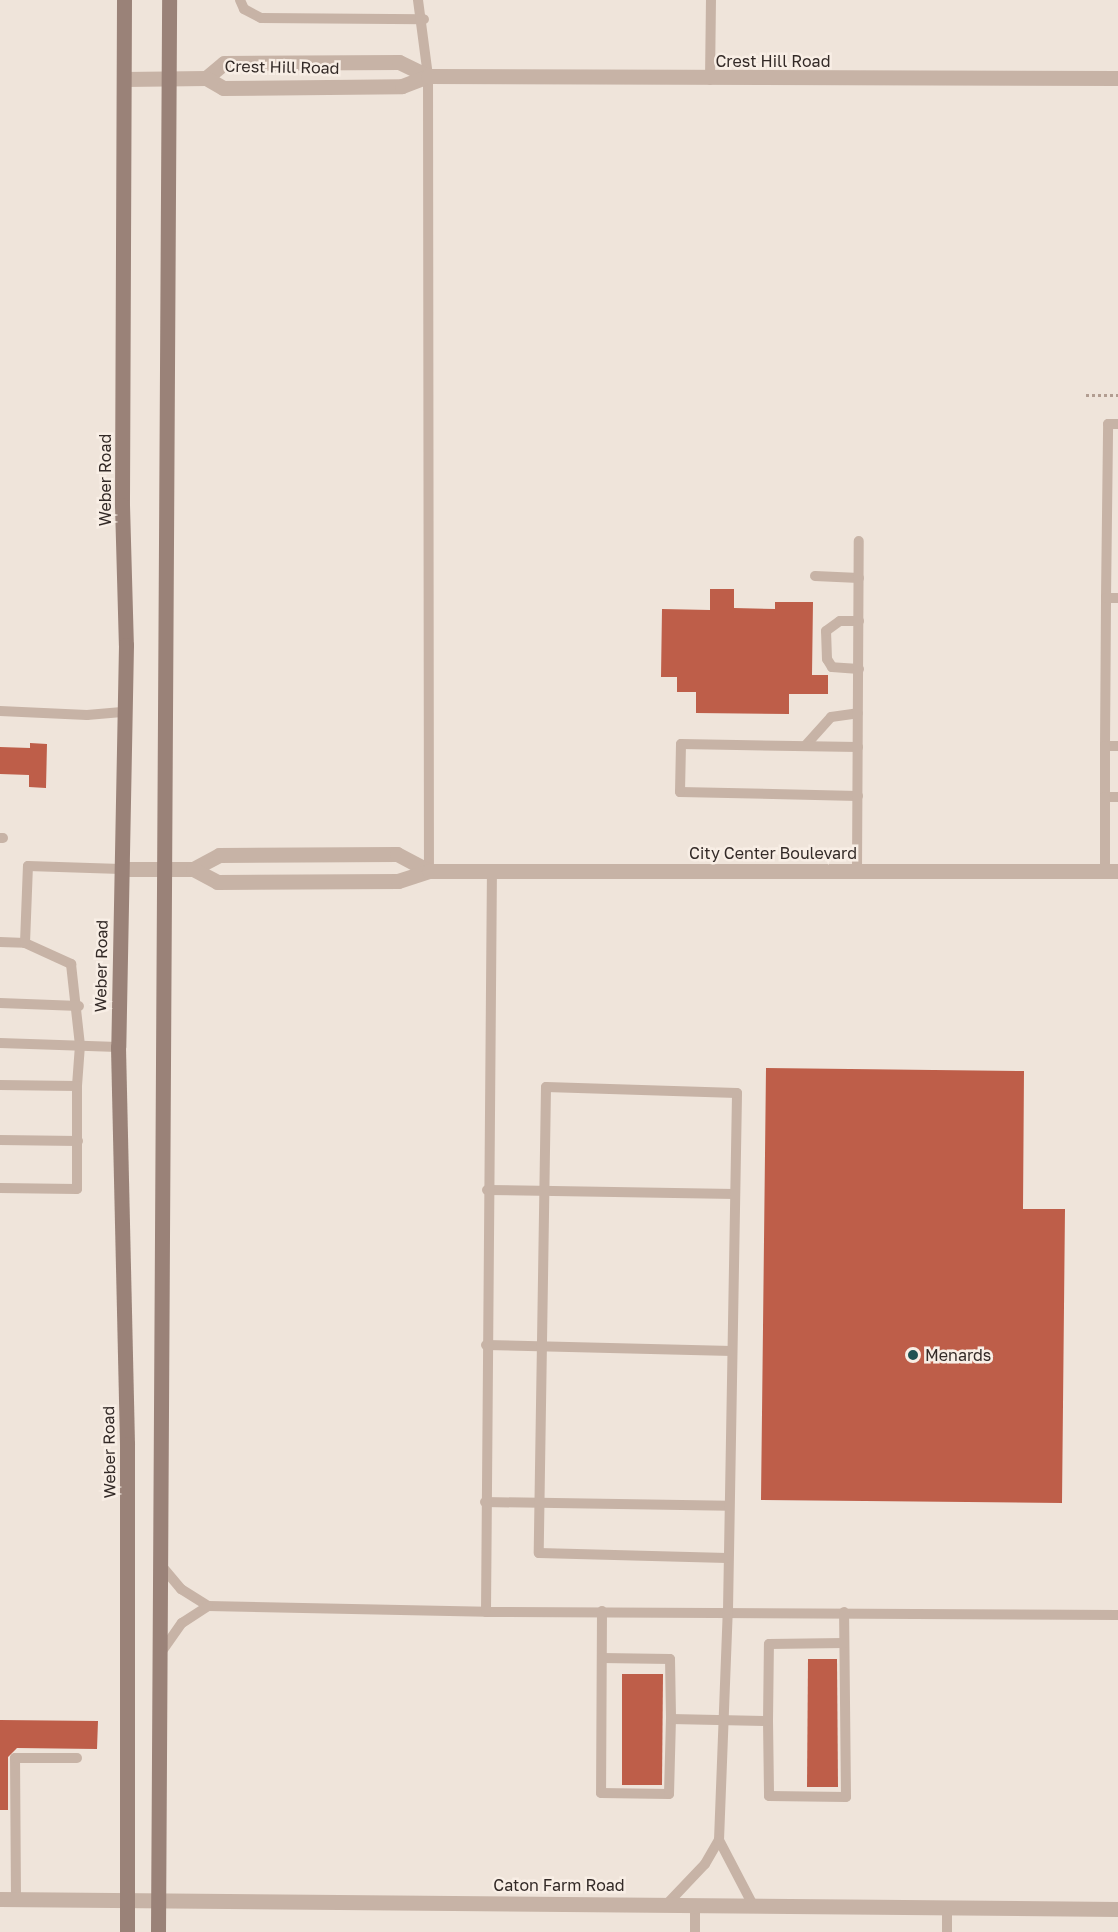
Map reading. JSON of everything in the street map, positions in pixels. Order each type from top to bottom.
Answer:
[{"type":"main road","name":"Weber Road","points":[[124,0],[125,712],[118,1047],[127,1444],[128,1932]]},
{"type":"main road","points":[[158,1932],[158,1562],[169,0]]},
{"type":"street","name":"Crest Hill Road","points":[[206,78],[224,63],[399,62],[428,76]]},
{"type":"street","name":"Crest Hill Road","points":[[124,79],[206,78],[223,88],[402,86],[428,76],[710,80],[1118,78]]},
{"type":"street","name":"City Center Boulevard","points":[[194,868],[219,855],[397,854],[429,871]]},
{"type":"street","name":"City Center Boulevard","points":[[194,868],[217,882],[398,881],[429,871],[1111,871]]},
{"type":"street","points":[[121,869],[194,868]]},
{"type":"street","name":"Caton Farm Road","points":[[8,1899],[1118,1909]]},
{"type":"lane","points":[[240,0],[244,9],[261,18],[424,20]]},
{"type":"lane","points":[[418,0],[424,20],[428,76],[429,871]]},
{"type":"lane","points":[[710,80],[711,0]]},
{"type":"lane","points":[[1111,871],[1105,797],[1108,424],[1118,424]]},
{"type":"lane","points":[[857,871],[859,541]]},
{"type":"lane","points":[[815,576],[859,578]]},
{"type":"lane","points":[[1106,598],[1118,598]]},
{"type":"lane","points":[[858,669],[832,667],[827,659],[826,631],[840,621],[859,621]]},
{"type":"lane","points":[[0,711],[87,715],[125,712]]},
{"type":"lane","points":[[805,746],[831,717],[858,713]]},
{"type":"lane","points":[[858,747],[681,744],[680,792],[858,796]]},
{"type":"lane","points":[[1105,746],[1118,746]]},
{"type":"lane","points":[[1105,797],[1118,797]]},
{"type":"lane","points":[[25,943],[28,866],[121,869]]},
{"type":"lane","points":[[486,1612],[487,1190],[492,872]]},
{"type":"lane","points":[[0,942],[25,943],[71,964],[79,1006],[80,1045],[77,1086],[77,1189],[0,1188]]},
{"type":"lane","points":[[0,1003],[79,1006]]},
{"type":"lane","points":[[0,1042],[118,1047]]},
{"type":"lane","points":[[0,1085],[77,1086]]},
{"type":"lane","points":[[667,1904],[705,1864],[719,1840],[728,1610],[738,1093],[546,1087],[539,1553],[728,1558]]},
{"type":"lane","points":[[0,1140],[78,1141]]},
{"type":"lane","points":[[487,1190],[735,1194]]},
{"type":"lane","points":[[486,1345],[732,1351]]},
{"type":"lane","points":[[485,1502],[729,1506]]},
{"type":"lane","points":[[158,1562],[181,1589],[208,1606],[486,1612],[728,1610],[1118,1615]]},
{"type":"lane","points":[[159,1657],[182,1623],[208,1606]]},
{"type":"lane","points":[[602,1611],[601,1793],[669,1794],[670,1659],[602,1658]]},
{"type":"lane","points":[[844,1611],[846,1797],[770,1796],[769,1644],[844,1643]]},
{"type":"lane","points":[[671,1719],[768,1721]]},
{"type":"lane","points":[[8,1899],[15,1758],[77,1758]]},
{"type":"lane","points":[[719,1840],[753,1905]]},
{"type":"lane","points":[[694,1932],[695,1906]]},
{"type":"lane","points":[[947,1906],[947,1932]]},
{"type":"path","points":[[1086,395],[1118,395]]},
{"type":"building","points":[[710,589],[734,589],[734,608],[775,609],[775,602],[813,602],[812,675],[828,675],[828,694],[789,694],[789,714],[696,713],[696,692],[677,692],[677,677],[661,677],[662,609],[710,610]]},
{"type":"building","points":[[30,743],[47,744],[46,788],[29,787],[29,775],[0,774],[0,747],[30,748]]},
{"type":"building","name":"Menards","points":[[766,1068],[1024,1071],[1023,1209],[1065,1209],[1062,1503],[761,1500]]},
{"type":"building","points":[[808,1659],[837,1659],[838,1787],[807,1787]]},
{"type":"building","points":[[622,1674],[663,1674],[662,1785],[622,1785]]},
{"type":"building","points":[[0,1720],[98,1721],[97,1749],[17,1748],[8,1757],[8,1810],[0,1810]]},
{"type":"place","name":"Menards","points":[[913,1355]]}]
